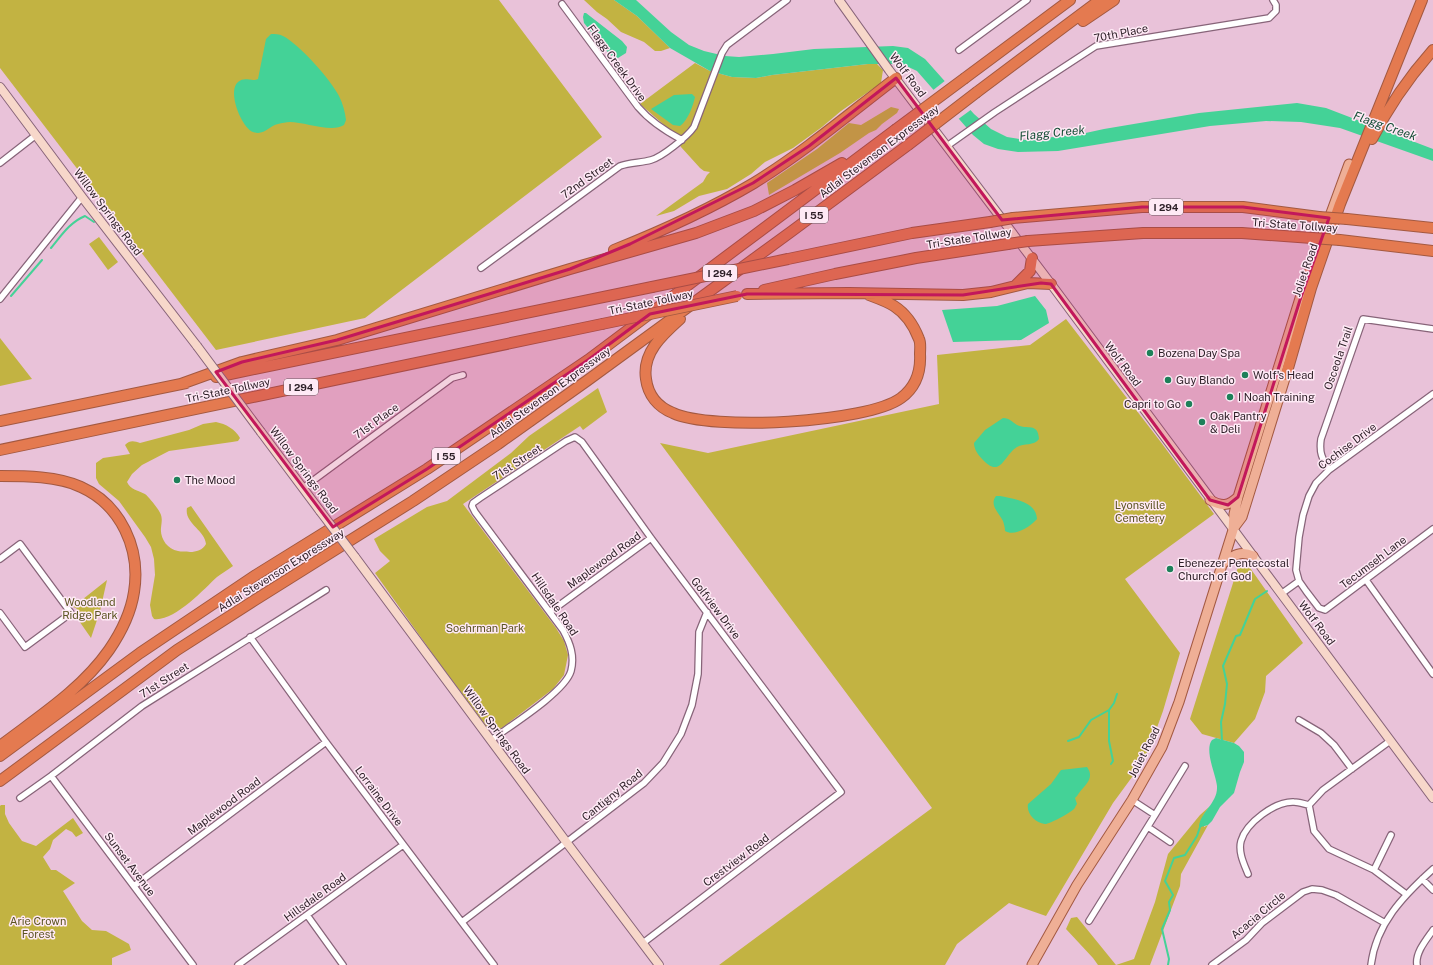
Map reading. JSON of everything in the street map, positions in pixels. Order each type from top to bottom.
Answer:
[{"type":"highway","name":"Adlai Stevenson Expressway","points":[[0,756],[140,653],[256,575],[427,469],[588,360],[1070,0]]},
{"type":"highway","name":"Adlai Stevenson Expressway","points":[[0,781],[177,650],[413,501],[492,448],[588,380],[908,145],[1100,0]]},
{"type":"highway","points":[[991,81],[1114,0]]},
{"type":"highway","name":"Joliet Road","points":[[1374,119],[1416,0]]},
{"type":"highway","name":"Joliet Road","points":[[1349,164],[1364,141],[1374,119],[1422,0]]},
{"type":"highway","points":[[1364,141],[1374,119],[1404,86],[1433,50]]},
{"type":"highway","points":[[570,269],[688,218],[753,183],[809,146],[896,78]]},
{"type":"highway","points":[[181,384],[242,362],[337,340],[570,269],[696,233],[754,211],[795,190],[882,140]]},
{"type":"highway","name":"Joliet Road","points":[[1286,375],[1299,332],[1301,332],[1314,289],[1357,170],[1364,141]]},
{"type":"highway","name":"Tri-State Tollway","points":[[0,421],[912,233],[1012,218],[1142,207],[1243,208],[1433,228]]},
{"type":"highway","name":"Tri-State Tollway","points":[[0,450],[742,295],[835,274],[901,261],[1028,241],[1143,233],[1242,233],[1340,240],[1433,251]]},
{"type":"highway","points":[[1014,286],[1030,271],[1032,258]]},
{"type":"highway","points":[[742,295],[849,293],[869,295],[963,295],[991,292],[1028,283],[1051,284]]},
{"type":"highway","points":[[719,284],[664,333],[652,350],[646,365],[646,383],[654,399],[666,410],[681,417],[732,422],[801,421],[831,418],[878,408],[899,399],[913,387],[918,376],[921,362],[920,340],[910,322],[894,306],[869,295]]},
{"type":"highway","points":[[0,476],[51,479],[67,482],[81,487],[106,503],[126,530],[132,546],[136,576],[134,594],[129,612],[110,649],[98,664],[75,687],[0,746]]},
{"type":"main road","name":"Wolf Road","points":[[839,0],[1390,742],[1430,789],[1433,798]]},
{"type":"main road","name":"Willow Springs Road","points":[[0,87],[82,197],[197,346],[567,843],[660,965]]},
{"type":"main road","name":"Joliet Road","points":[[1032,965],[1077,885],[1132,800],[1162,747],[1179,702],[1222,564],[1232,530],[1238,498],[1300,300],[1349,164]]},
{"type":"main road","name":"Joliet Road","points":[[1232,530],[1242,516],[1286,375]]},
{"type":"main road","points":[[1210,500],[1219,505],[1225,505],[1231,504],[1238,498]]},
{"type":"main road","points":[[1222,564],[1243,552],[1253,556]]},
{"type":"street","name":"72nd Street","points":[[480,268],[620,166],[627,163],[653,160],[688,136],[694,127],[722,53],[727,45],[787,0]]},
{"type":"street","points":[[960,50],[1026,0]]},
{"type":"street","name":"70th Place","points":[[947,146],[995,112],[1096,46],[1269,18],[1276,11],[1276,4],[1273,0]]},
{"type":"street","name":"Flagg Creek Drive","points":[[562,4],[643,114],[665,131],[682,140]]},
{"type":"street","points":[[0,163],[36,135]]},
{"type":"street","points":[[0,298],[82,197]]},
{"type":"street","name":"Osceola Trail","points":[[1330,470],[1322,458],[1320,450],[1321,439],[1363,319],[1433,329]]},
{"type":"street","name":"71st Place","points":[[303,488],[452,378],[463,375]]},
{"type":"street","name":"Cochise Drive","points":[[1299,581],[1296,570],[1299,537],[1303,515],[1309,496],[1316,483],[1330,470],[1433,394]]},
{"type":"street","name":"71st Street","points":[[472,506],[473,503],[480,498],[566,441],[575,437]]},
{"type":"street","name":"Golfview Drive","points":[[575,437],[582,442],[651,538],[841,792]]},
{"type":"street","name":"Hillsdale Road","points":[[472,506],[563,630],[572,648],[571,672],[565,683],[557,691],[491,740]]},
{"type":"street","name":"Tecumseh Lane","points":[[1299,581],[1319,608],[1325,610],[1433,529]]},
{"type":"street","name":"Maplewood Road","points":[[550,612],[651,538]]},
{"type":"street","points":[[0,559],[20,544],[71,613],[26,647],[0,613]]},
{"type":"street","points":[[1366,580],[1433,674]]},
{"type":"street","points":[[1281,594],[1299,581]]},
{"type":"street","name":"71st Street","points":[[20,798],[142,706],[326,590]]},
{"type":"street","name":"Cantigny Road","points":[[462,922],[644,783],[663,763],[681,734],[692,704],[698,674],[699,632],[707,612]]},
{"type":"street","name":"Lorraine Drive","points":[[250,637],[326,742],[494,965]]},
{"type":"street","points":[[1299,720],[1321,733],[1334,745],[1352,769]]},
{"type":"street","name":"Maplewood Road","points":[[134,886],[326,742]]},
{"type":"street","points":[[1309,805],[1323,790],[1390,742]]},
{"type":"street","points":[[1089,921],[1184,766]]},
{"type":"street","name":"Sunset Avenue","points":[[51,776],[193,965]]},
{"type":"street","name":"Crestview Road","points":[[643,943],[841,792]]},
{"type":"street","points":[[1132,800],[1155,815]]},
{"type":"street","points":[[1248,874],[1241,856],[1241,841],[1250,825],[1276,805],[1294,802],[1309,805]]},
{"type":"street","points":[[1309,805],[1314,831],[1330,849],[1374,870],[1406,894]]},
{"type":"street","points":[[1148,827],[1170,842]]},
{"type":"street","points":[[1374,870],[1391,835]]},
{"type":"street","name":"Hillsdale Road","points":[[238,965],[403,845]]},
{"type":"street","points":[[1372,965],[1377,941],[1385,923],[1406,894],[1433,869]]},
{"type":"street","points":[[1422,879],[1433,890]]},
{"type":"street","name":"Acacia Circle","points":[[1212,965],[1246,940],[1262,923],[1303,892],[1312,889],[1322,890],[1336,895],[1385,923]]},
{"type":"street","points":[[307,915],[343,965]]},
{"type":"street","points":[[1417,965],[1416,960],[1421,948],[1433,930]]},
{"type":"highlighted area","points":[[896,78],[1002,220],[1142,207],[1243,207],[1329,218],[1300,300],[1238,497],[1228,505],[1210,500],[1051,284],[1041,283],[963,295],[747,294],[650,314],[588,360],[427,469],[333,527],[216,372],[242,362],[337,340],[570,269],[630,244],[753,183],[809,146]]},
{"type":"green space","points":[[0,0],[499,0],[602,137],[365,318],[216,350],[0,68]]},
{"type":"green space","points":[[584,0],[614,0],[637,16],[670,48],[655,51],[644,42],[621,32]]},
{"type":"green space","points":[[695,63],[710,71],[732,77],[756,78],[868,64],[877,64],[883,70],[881,83],[841,111],[793,148],[765,162],[751,174],[727,189],[699,196],[674,211],[656,216],[703,182],[710,172],[704,171],[700,168],[681,147],[671,131],[640,104]]},
{"type":"green space","points":[[891,107],[899,109],[897,113],[876,130],[769,195],[767,183],[817,149],[849,123],[861,125]]},
{"type":"green space","points":[[99,237],[118,262],[108,270],[89,244]]},
{"type":"green space","name":"Lyonsville Cemetery","points":[[1066,319],[1214,514],[1125,579],[1180,653],[1163,711],[1150,747],[1135,773],[1113,803],[1046,916],[1009,903],[957,944],[945,965],[719,965],[932,808],[660,443],[708,453],[939,404],[937,355],[1030,345]]},
{"type":"green space","points":[[0,338],[32,379],[0,386]]},
{"type":"green space","name":"Soehrman Park","points":[[598,388],[607,412],[583,430],[580,426],[463,504],[556,628],[564,641],[568,655],[564,675],[553,689],[503,727],[497,730],[491,730],[487,727],[437,660],[375,573],[390,561],[380,551],[374,539],[427,507],[447,501],[511,453],[529,436]]},
{"type":"green space","points":[[216,422],[233,430],[240,438],[238,441],[169,451],[142,465],[132,474],[127,482],[132,488],[147,495],[159,511],[162,518],[162,536],[171,548],[179,551],[192,552],[201,549],[206,544],[205,539],[191,522],[187,513],[187,508],[191,506],[233,566],[217,577],[188,604],[162,619],[154,619],[150,605],[155,575],[154,559],[151,547],[119,501],[99,484],[96,478],[96,463],[103,458],[130,454],[125,445],[127,443],[134,441],[140,443],[189,430],[203,424]]},
{"type":"green space","points":[[1239,564],[1248,565],[1303,643],[1266,676],[1265,692],[1255,719],[1234,743],[1202,734],[1190,719]]},
{"type":"green space","name":"Woodland Ridge Park","points":[[107,580],[100,611],[91,638],[77,618],[79,613],[76,608],[73,607]]},
{"type":"green space","name":"Arie Crown Forest","points":[[1,805],[5,805],[5,814],[9,823],[22,841],[36,846],[73,818],[83,833],[76,837],[72,832],[66,829],[53,840],[50,849],[43,857],[51,870],[56,870],[75,883],[63,891],[82,921],[92,930],[106,931],[129,944],[131,950],[112,958],[112,965],[0,965]]},
{"type":"green space","points":[[1209,807],[1203,816],[1204,827],[1208,825],[1181,874],[1180,886],[1150,965],[1116,965],[1134,959],[1155,902],[1168,854],[1200,815]]},
{"type":"green space","points":[[1077,917],[1116,965],[1098,965],[1066,929],[1071,918]]},
{"type":"shaded area","points":[[614,0],[636,0],[671,32],[689,45],[704,51],[725,56],[739,57],[814,49],[893,46],[908,48],[925,59],[974,114],[991,129],[1007,137],[1026,140],[1081,134],[1199,113],[1297,103],[1326,108],[1433,149],[1433,161],[1340,128],[1301,122],[1266,121],[1210,126],[1058,151],[1018,152],[998,149],[984,144],[973,135],[917,71],[902,64],[868,64],[756,78],[732,77],[710,71],[670,48],[637,16]]},
{"type":"shaded area","points":[[584,13],[622,41],[627,47],[626,53],[618,58],[610,55],[584,23]]},
{"type":"shaded area","points":[[271,34],[282,35],[290,40],[306,54],[322,72],[335,89],[344,108],[346,120],[344,125],[325,128],[296,122],[287,122],[275,125],[260,133],[253,132],[248,129],[237,108],[234,93],[235,87],[238,82],[243,79],[258,79],[266,39]]},
{"type":"shaded area","points":[[692,94],[695,97],[688,117],[680,126],[673,125],[651,109],[674,95]]},
{"type":"shaded area","points":[[1035,296],[1046,310],[1049,323],[1021,340],[953,342],[942,310],[997,306]]},
{"type":"shaded area","points":[[1003,418],[1009,419],[1017,425],[1034,428],[1037,430],[1039,439],[1032,444],[1017,447],[1002,463],[994,467],[990,466],[980,457],[974,443],[985,430]]},
{"type":"shaded area","points":[[996,496],[1023,502],[1033,508],[1037,519],[1031,525],[1018,532],[1013,533],[1005,531],[1003,521],[994,506],[994,499]]},
{"type":"shaded area","points":[[1216,738],[1239,746],[1244,752],[1244,762],[1234,793],[1220,807],[1212,821],[1208,825],[1201,827],[1199,826],[1200,821],[1217,792],[1209,750],[1212,740]]},
{"type":"shaded area","points":[[1087,767],[1090,775],[1089,779],[1075,798],[1077,804],[1074,809],[1060,818],[1045,824],[1038,822],[1032,817],[1028,811],[1028,804],[1051,784],[1061,770]]},
{"type":"pier","points":[[946,80],[972,109],[957,120],[932,91]]},
{"type":"waterway","points":[[51,248],[75,222],[85,216],[94,222]]},
{"type":"waterway","points":[[11,296],[42,260]]},
{"type":"waterway","points":[[1222,741],[1221,722],[1227,684],[1223,666],[1236,636],[1240,635],[1255,599],[1267,591]]},
{"type":"waterway","points":[[1068,741],[1079,737],[1091,720],[1109,710],[1114,703],[1117,694]]},
{"type":"waterway","points":[[1109,710],[1109,741],[1113,761],[1111,764]]},
{"type":"waterway","points":[[1168,965],[1169,959],[1162,929],[1170,910],[1169,902],[1173,895],[1165,881],[1174,858],[1185,855],[1197,836],[1201,824]]},
{"type":"place","name":"Bozena Day Spa","points":[[1150,353]]},
{"type":"place","name":"Wolf's Head","points":[[1245,375]]},
{"type":"place","name":"Guy Blando","points":[[1168,380]]},
{"type":"place","name":"I Noah Training","points":[[1230,397]]},
{"type":"place","name":"Capri to Go","points":[[1189,404]]},
{"type":"place","name":"Oak Pantry & Deli","points":[[1202,422]]},
{"type":"place","name":"The Mood","points":[[177,480]]},
{"type":"place","name":"Ebenezer Pentecostal Church of God","points":[[1170,569]]},
{"type":"water label","name":"Flagg Creek","points":[[1385,126]]},
{"type":"water label","name":"Flagg Creek","points":[[1052,133]]}]
